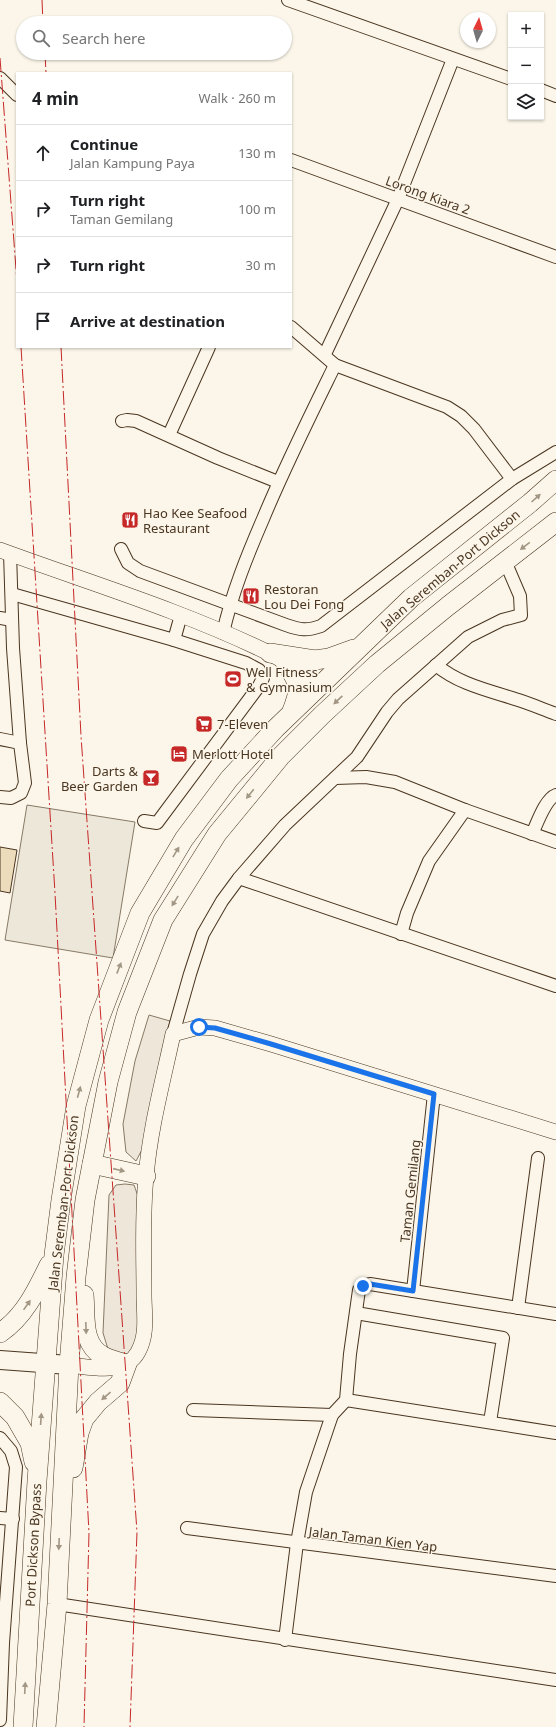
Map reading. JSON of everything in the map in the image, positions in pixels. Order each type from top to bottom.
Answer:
[{"type":"highway","name":"Jalan Seremban-Port Dickson","points":[[45,1364],[54,1255],[76,1106],[99,1020],[140,913],[184,839],[220,791],[265,740],[292,712],[411,598],[530,503],[556,480]]},
{"type":"highway","name":"Jalan Seremban-Port Dickson","points":[[69,1365],[76,1277],[86,1200],[108,1082],[127,1012],[163,920],[217,834],[281,756],[322,715],[377,664],[448,606],[556,522]]},
{"type":"highway","points":[[321,684],[330,686],[342,682],[408,626],[430,611],[448,606]]},
{"type":"highway","points":[[277,658],[314,660],[329,658],[359,647]]},
{"type":"highway","points":[[277,658],[299,684],[298,695],[292,712]]},
{"type":"highway","points":[[92,1164],[146,1176]]},
{"type":"highway","points":[[0,1332],[21,1313],[38,1289],[54,1255]]},
{"type":"highway","points":[[60,1514],[72,1474],[79,1434],[84,1419],[98,1402],[120,1383],[126,1364],[103,1357],[93,1348],[86,1337],[84,1293],[76,1277]]},
{"type":"highway","name":"Port Dickson Bypass","points":[[23,1727],[45,1364]]},
{"type":"highway","name":"Port Dickson Bypass","points":[[46,1727],[56,1604],[69,1365]]},
{"type":"highway","points":[[0,1402],[15,1417],[30,1443],[37,1481]]},
{"type":"main road","points":[[0,1360],[69,1365]]},
{"type":"street","points":[[288,0],[508,79]]},
{"type":"street","points":[[324,354],[398,199],[453,59]]},
{"type":"street","points":[[0,78],[16,94]]},
{"type":"street","points":[[544,91],[556,96]]},
{"type":"street","name":"Lorong Kiara 2","points":[[292,160],[556,257]]},
{"type":"street","points":[[292,328],[335,365],[446,407],[461,416],[474,429],[512,479]]},
{"type":"street","points":[[169,435],[209,348]]},
{"type":"street","points":[[223,633],[229,604],[253,540],[278,482],[335,365]]},
{"type":"street","points":[[122,421],[136,421],[218,458],[278,482]]},
{"type":"street","points":[[121,549],[128,563],[140,571],[297,629],[310,630],[321,626],[512,479],[556,452]]},
{"type":"street","points":[[0,797],[11,798],[21,793],[25,783],[20,743],[12,620],[12,594],[5,552],[181,615],[277,658],[321,684]]},
{"type":"street","points":[[69,1365],[112,1368],[126,1364],[138,1352],[145,1330],[144,1202],[151,1137],[173,1034],[203,934],[222,901],[239,878],[285,825],[357,757],[387,712],[398,699],[468,637],[502,620],[521,615],[520,596],[505,561]]},
{"type":"street","points":[[12,594],[174,640],[246,663],[259,670],[263,678],[259,686],[157,823],[144,821]]},
{"type":"street","points":[[174,640],[181,615]]},
{"type":"street","points":[[0,618],[12,620]]},
{"type":"street","points":[[436,665],[448,675],[473,687],[517,699],[556,714]]},
{"type":"street","points":[[0,739],[20,743]]},
{"type":"street","points":[[335,778],[366,777],[395,782],[465,810],[556,842]]},
{"type":"street","points":[[532,834],[545,805],[553,796],[556,795]]},
{"type":"street","points":[[401,934],[429,861],[465,810]]},
{"type":"street","points":[[239,878],[556,986]]},
{"type":"street","points":[[173,1034],[199,1027],[215,1028],[556,1132]]},
{"type":"street","name":"Taman Gemilang","points":[[413,1291],[434,1094]]},
{"type":"street","points":[[518,1308],[538,1158]]},
{"type":"street","points":[[285,1640],[297,1543],[306,1492],[332,1415],[346,1400],[358,1293],[363,1286],[370,1284],[556,1314]]},
{"type":"street","points":[[356,1313],[503,1338],[490,1422]]},
{"type":"street","points":[[346,1400],[556,1432]]},
{"type":"street","points":[[193,1410],[332,1415]]},
{"type":"street","points":[[0,1438],[11,1451],[16,1467],[2,1643],[0,1720]]},
{"type":"street","points":[[0,1518],[13,1519]]},
{"type":"street","name":"Jalan Taman Kien Yap","points":[[187,1528],[556,1576]]},
{"type":"street","points":[[56,1604],[556,1680]]},
{"type":"shaded area","points":[[27,805],[135,822],[113,958],[5,940]]},
{"type":"shaded area","points":[[149,1015],[170,1021],[145,1144],[136,1161],[126,1152],[123,1124],[135,1061]]},
{"type":"shaded area","points":[[116,1185],[134,1185],[139,1199],[139,1336],[130,1354],[117,1355],[108,1349],[103,1333],[109,1195]]},
{"type":"building","points":[[0,847],[17,850],[10,893],[0,891]]},
{"type":"power","points":[[42,0],[43,16]]},
{"type":"power","points":[[0,58],[16,269]]},
{"type":"power","points":[[45,60],[46,72]]},
{"type":"power","points":[[21,348],[55,893],[89,1533],[84,1727]]},
{"type":"power","points":[[61,348],[81,736],[137,1532],[130,1727]]},
{"type":"place","name":"Hao Kee Seafood Restaurant","points":[[130,520]]},
{"type":"place","name":"Restoran Lou Dei Fong","points":[[251,596]]},
{"type":"place","name":"Well Fitness & Gymnasium","points":[[233,679]]},
{"type":"place","name":"7-Eleven","points":[[204,724]]},
{"type":"place","name":"Merlott Hotel","points":[[179,754]]},
{"type":"place","name":"Darts & Beer Garden","points":[[151,778]]},
{"type":"route","points":[[199,1027],[215,1028],[434,1094],[413,1291],[370,1284],[363,1286]]}]
